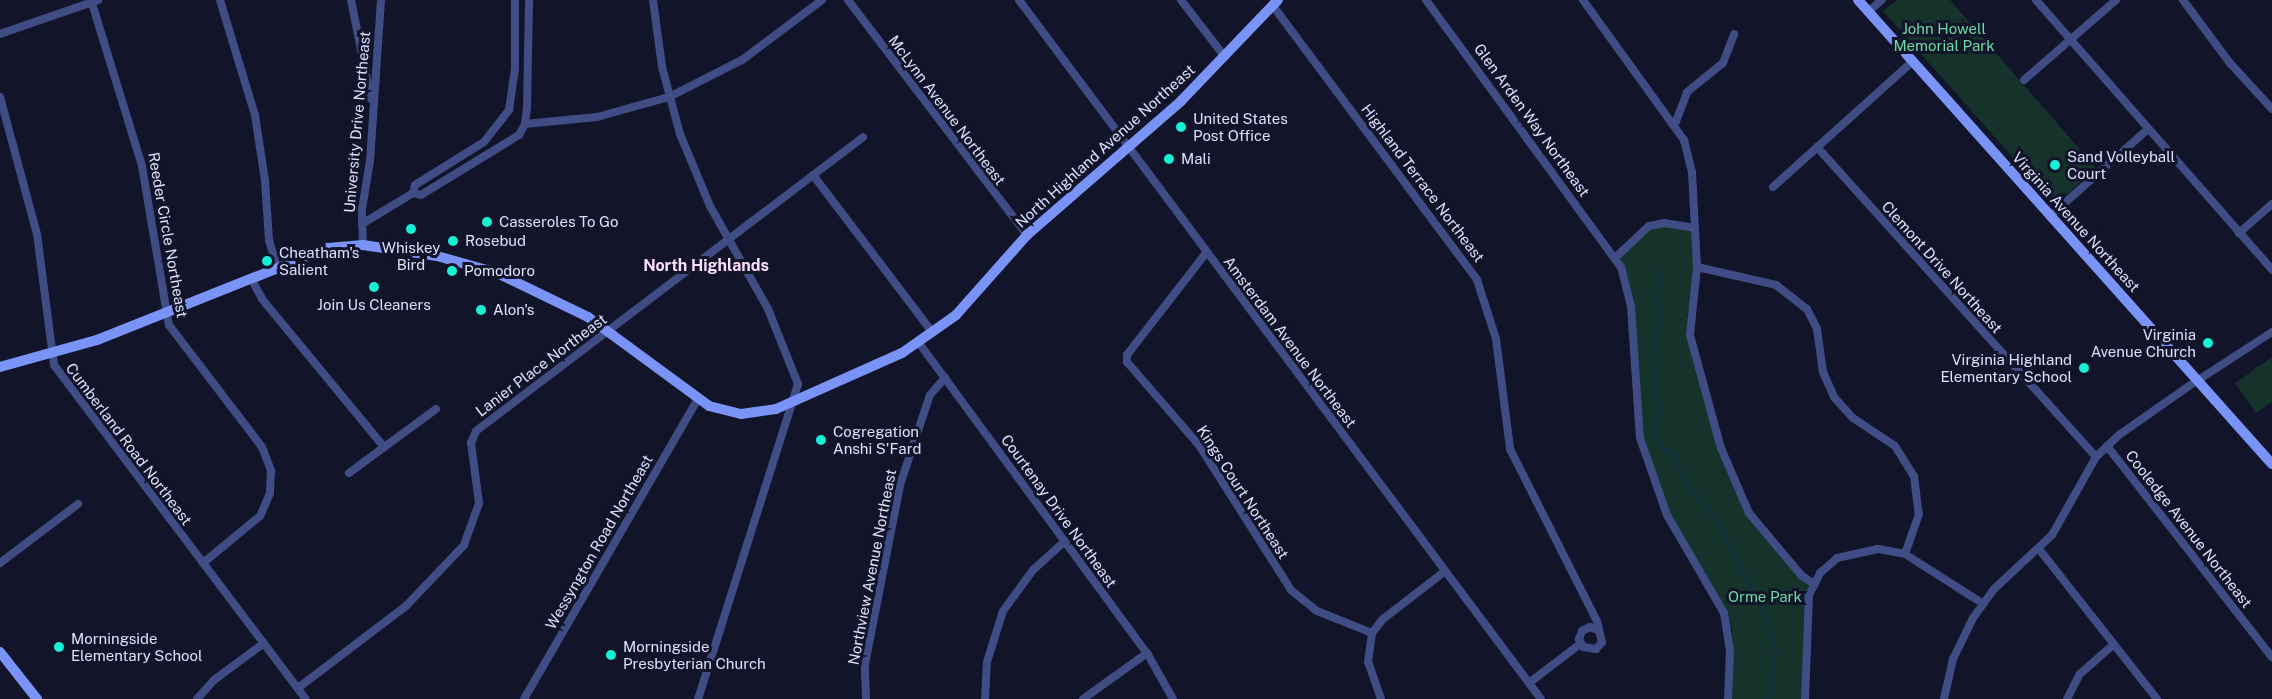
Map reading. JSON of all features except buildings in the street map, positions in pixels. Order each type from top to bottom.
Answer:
[{"type":"street","points":[[220,0],[255,115],[266,180],[268,240],[277,268]]},
{"type":"street","points":[[351,0],[373,124]]},
{"type":"street","name":"University Drive Northeast","points":[[363,246],[362,224],[373,124],[381,0]]},
{"type":"street","points":[[362,224],[413,193],[415,185],[489,138],[509,110],[513,95],[515,0]]},
{"type":"street","points":[[413,193],[421,195],[519,135],[525,124],[529,0]]},
{"type":"street","points":[[653,0],[669,97],[694,172],[780,337],[798,384],[795,401],[698,699]]},
{"type":"street","points":[[525,124],[597,117],[669,97],[742,60],[822,0]]},
{"type":"street","name":"McLynn Avenue Northeast","points":[[848,0],[1027,235]]},
{"type":"street","name":"Amsterdam Avenue Northeast","points":[[1019,0],[1541,699]]},
{"type":"street","points":[[1181,0],[1225,57]]},
{"type":"street","name":"Glen Arden Way Northeast","points":[[1426,0],[1616,257],[1631,306],[1637,414],[1645,457],[1667,515],[1724,613],[1730,650],[1728,699]]},
{"type":"street","points":[[1584,0],[1675,124],[1690,160],[1697,267],[1690,335],[1729,473],[1758,525],[1801,575],[1814,584]]},
{"type":"street","name":"Virginia Avenue Northeast","points":[[1858,0],[2272,464]]},
{"type":"street","points":[[1868,12],[1882,0]]},
{"type":"street","points":[[2036,0],[2147,130],[2272,270]]},
{"type":"street","points":[[2024,80],[2116,0]]},
{"type":"street","points":[[2182,0],[2230,63],[2272,108]]},
{"type":"street","points":[[0,34],[93,1]]},
{"type":"street","name":"Reeder Circle Northeast","points":[[93,1],[134,129],[169,325],[262,447],[271,471],[270,494],[260,516],[203,563]]},
{"type":"street","name":"North Highland Avenue Northeast","points":[[0,367],[54,354],[168,312],[328,248],[363,246],[437,256],[497,273],[556,299],[607,331],[698,399],[741,414],[765,412],[795,401],[919,343],[933,333],[976,295],[1027,235],[1129,146],[1225,57],[1275,3]]},
{"type":"street","name":"Highland Terrace Northeast","points":[[1275,3],[1478,280],[1496,339],[1510,449],[1598,630]]},
{"type":"street","points":[[1675,124],[1687,92],[1723,63],[1734,34]]},
{"type":"street","points":[[1773,187],[1913,61]]},
{"type":"street","points":[[513,95],[527,96]]},
{"type":"street","name":"Cumberland Road Northeast","points":[[0,97],[37,234],[54,365],[59,375],[306,699]]},
{"type":"street","points":[[2050,216],[2147,130]]},
{"type":"street","name":"Lanier Place Northeast","points":[[298,688],[406,606],[464,545],[479,503],[471,443],[476,430],[863,137]]},
{"type":"street","points":[[489,138],[497,148]]},
{"type":"street","name":"Clemont Drive Northeast","points":[[1817,147],[2096,457]]},
{"type":"street","points":[[813,175],[933,333]]},
{"type":"street","points":[[2239,233],[2272,204]]},
{"type":"street","points":[[1616,257],[1649,226],[1664,223],[1695,228]]},
{"type":"street","name":"Kings Court Northeast","points":[[1206,253],[1127,355],[1127,362],[1199,445],[1292,591],[1317,611],[1372,633]]},
{"type":"street","points":[[1697,267],[1776,285],[1807,309],[1817,329],[1823,372],[1834,397],[1853,418],[1895,446],[1914,476],[1919,514],[1905,554]]},
{"type":"street","points":[[251,278],[262,299],[384,447]]},
{"type":"street","points":[[1944,699],[1959,643],[1983,603],[2006,577],[2039,549],[2064,519],[2096,457],[2107,446],[2197,380],[2272,332]]},
{"type":"street","name":"Courtenay Drive Northeast","points":[[919,343],[1147,653],[1173,699]]},
{"type":"street","name":"Northview Avenue Northeast","points":[[866,699],[865,664],[900,485],[930,395],[945,378]]},
{"type":"street","name":"Wessyngton Road Northeast","points":[[524,699],[698,399]]},
{"type":"street","points":[[349,473],[436,409]]},
{"type":"street","name":"Cooledge Avenue Northeast","points":[[2107,446],[2272,657]]},
{"type":"street","points":[[0,563],[78,504]]},
{"type":"street","points":[[985,699],[987,662],[1003,611],[1033,570],[1065,541]]},
{"type":"street","points":[[1805,699],[1808,608],[1814,584],[1829,564],[1848,553],[1878,549],[1905,554],[1983,603]]},
{"type":"street","points":[[2039,549],[2157,699]]},
{"type":"street","points":[[1381,699],[1368,662],[1372,633],[1383,619],[1445,571]]},
{"type":"street","points":[[1529,683],[1580,644],[1582,631],[1590,627],[1598,630],[1602,638],[1596,649],[1587,650],[1580,644]]},
{"type":"street","points":[[197,699],[214,680],[264,643]]},
{"type":"street","points":[[2067,699],[2080,674],[2114,644]]},
{"type":"street","points":[[0,652],[37,699]]},
{"type":"street","points":[[1083,699],[1147,653]]},
{"type":"green space","name":"John Howell Memorial Park","points":[[1897,0],[1950,0],[2096,168],[2055,205],[1883,11]]},
{"type":"green space","name":"Orme Park","points":[[1659,223],[1699,231],[1697,277],[1687,316],[1708,403],[1736,485],[1767,535],[1810,578],[1808,699],[1731,699],[1732,630],[1704,571],[1657,490],[1639,417],[1634,300],[1620,259],[1633,240]]},
{"type":"green space","points":[[2272,357],[2272,402],[2256,413],[2235,383]]},
{"type":"waterway","points":[[1659,268],[1657,301],[1661,310],[1655,342],[1659,362],[1654,376],[1659,409],[1655,436],[1660,446],[1671,452],[1688,485],[1717,522],[1769,625],[1776,651],[1769,699]]},
{"type":"place","name":"United States Post Office","points":[[1181,127]]},
{"type":"place","name":"Mali","points":[[1169,159]]},
{"type":"place","name":"Sand Volleyball Court","points":[[2055,165]]},
{"type":"place","name":"Casseroles To Go","points":[[487,222]]},
{"type":"place","name":"Whiskey Bird","points":[[411,229]]},
{"type":"place","name":"Rosebud","points":[[453,241]]},
{"type":"place","name":"Cheatham's Salient","points":[[267,261]]},
{"type":"place","name":"Pomodoro","points":[[452,271]]},
{"type":"place","name":"Join Us Cleaners","points":[[374,287]]},
{"type":"place","name":"Alon's","points":[[481,310]]},
{"type":"place","name":"Virginia Avenue Church","points":[[2208,343]]},
{"type":"place","name":"Virginia Highland Elementary School","points":[[2084,368]]},
{"type":"place","name":"Cogregation Anshi S'Fard","points":[[821,440]]},
{"type":"place","name":"Morningside Elementary School","points":[[59,647]]},
{"type":"place","name":"Morningside Presbyterian Church","points":[[611,655]]},
{"type":"district","name":"North Highlands","points":[[706,266]]}]
